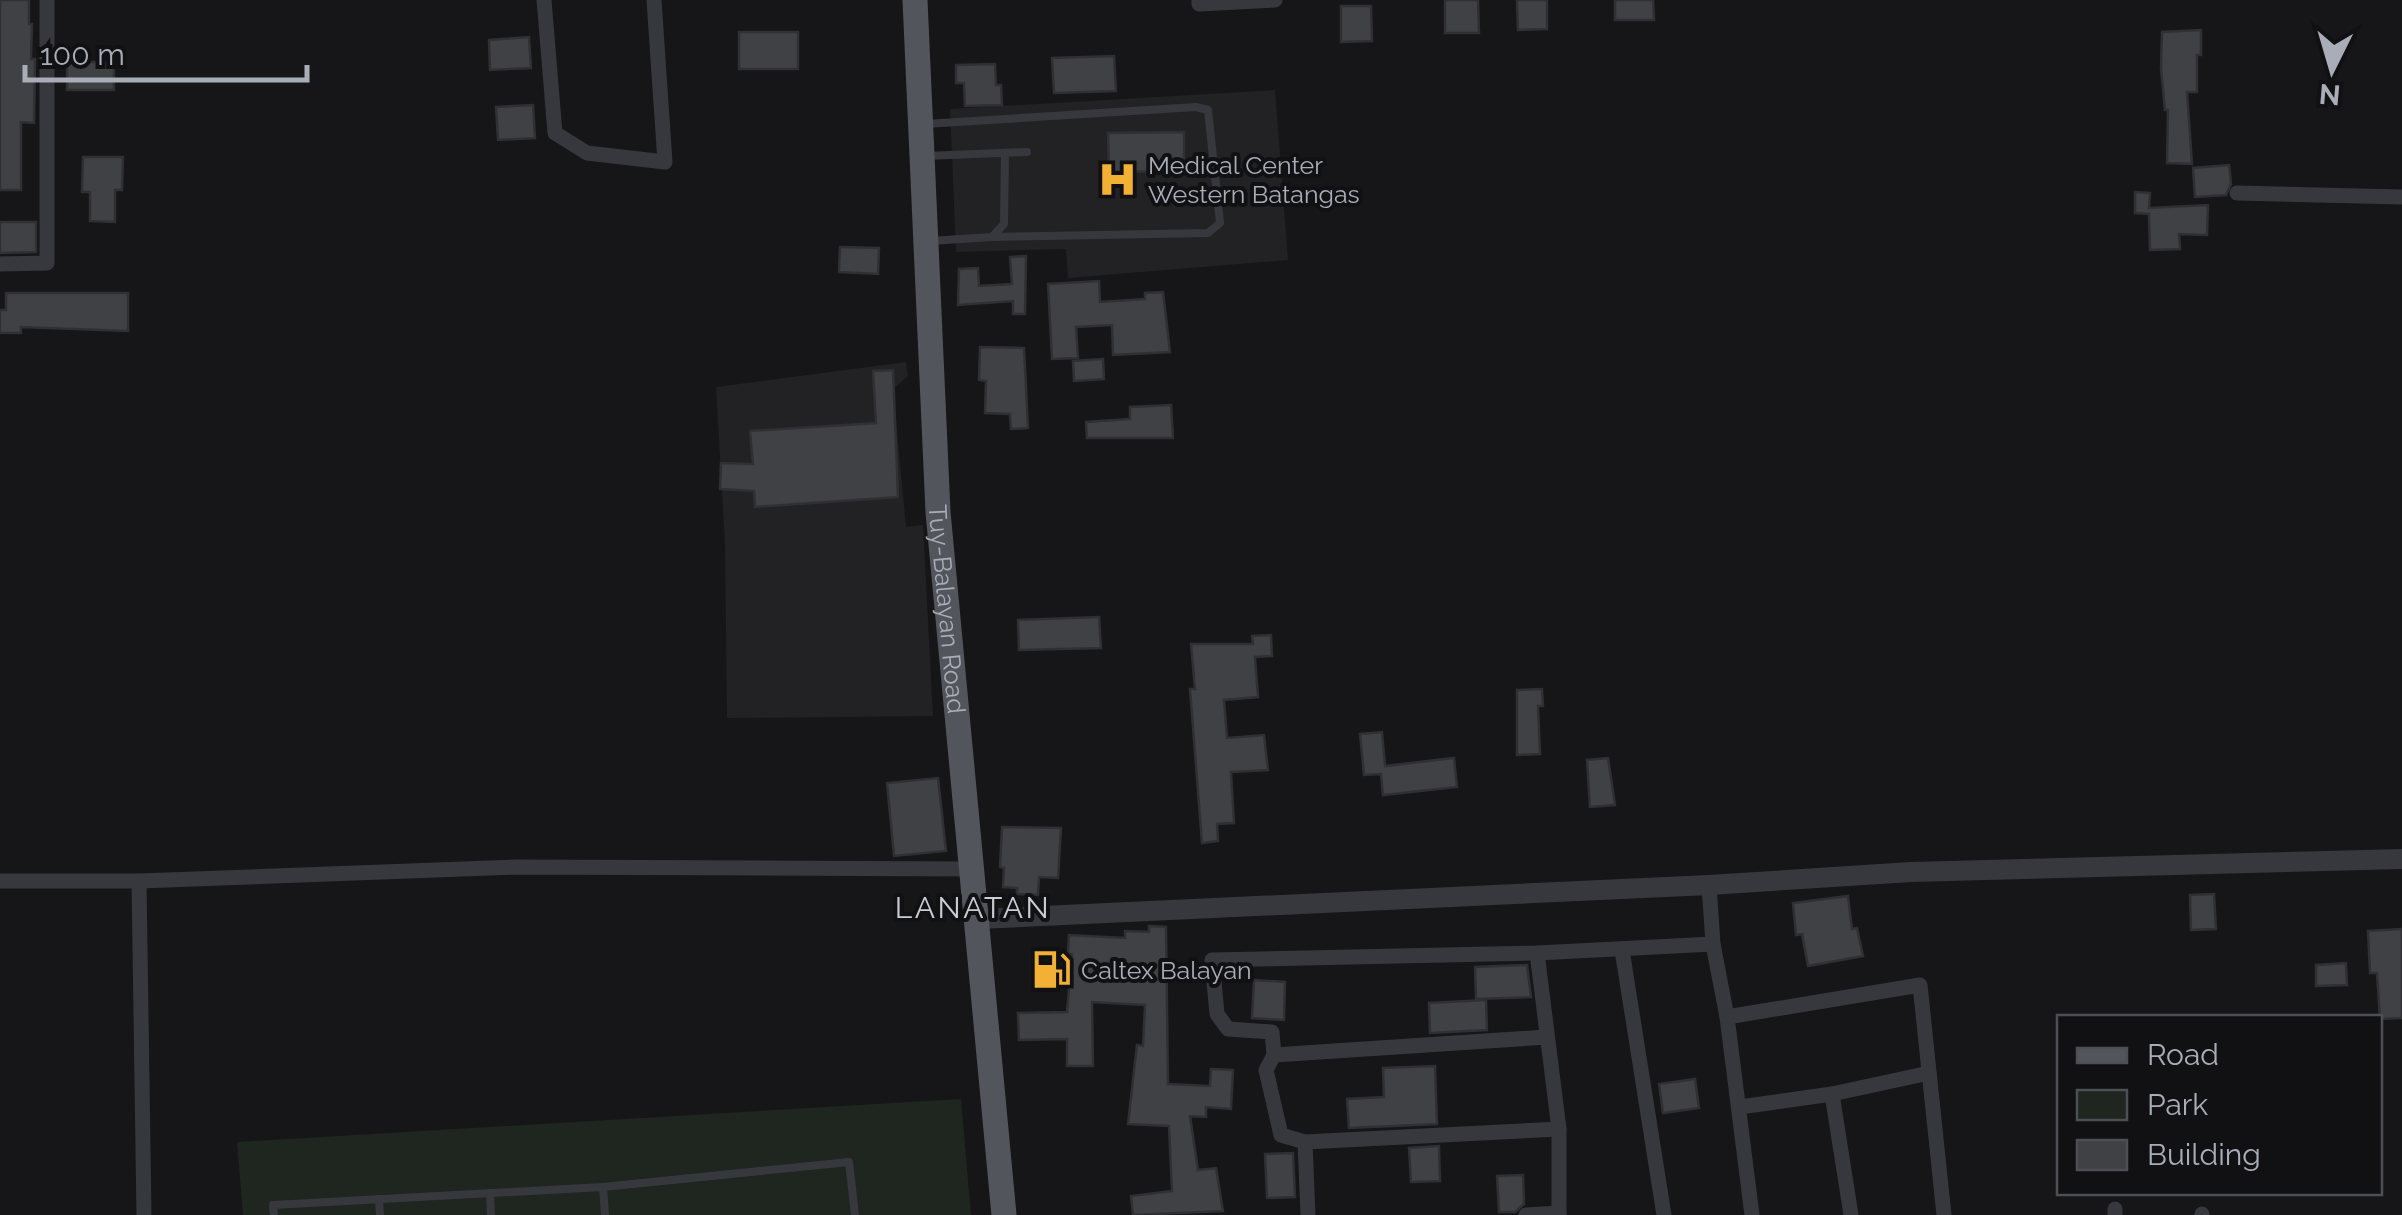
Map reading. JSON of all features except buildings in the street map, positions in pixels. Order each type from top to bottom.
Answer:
[{"type":"main road","name":"Tuy-Balayan Road","points":[[915,0],[938,512],[1004,1215]]},
{"type":"street","points":[[0,264],[47,263],[47,0]]},
{"type":"street","points":[[544,0],[555,133],[587,153],[665,162],[654,0]]},
{"type":"street","points":[[1199,0],[1200,4],[1276,0]]},
{"type":"street","points":[[2237,194],[2402,197]]},
{"type":"street","points":[[978,919],[1911,872],[2402,858]]},
{"type":"street","points":[[0,881],[139,881],[517,867],[970,869]]},
{"type":"street","points":[[139,881],[144,1215]]},
{"type":"street","points":[[1709,884],[1712,944],[1727,1017],[1752,1215]]},
{"type":"street","points":[[1558,1129],[1305,1142],[1281,1135],[1266,1070],[1274,1056],[1272,1032],[1228,1029],[1217,1014],[1212,960],[1537,953],[1712,944]]},
{"type":"street","points":[[1622,950],[1664,1215]]},
{"type":"street","points":[[1526,1215],[1559,1214],[1558,1129],[1537,953]]},
{"type":"street","points":[[1727,1017],[1920,985],[1944,1215]]},
{"type":"street","points":[[1274,1056],[1547,1037]]},
{"type":"street","points":[[1740,1107],[1832,1094],[1929,1072]]},
{"type":"street","points":[[1832,1094],[1850,1215]]},
{"type":"street","points":[[1305,1142],[1308,1215]]},
{"type":"lane","points":[[920,124],[1196,107],[1208,110],[1220,223],[1208,233],[992,236],[925,241]]},
{"type":"lane","points":[[920,156],[1027,152]]},
{"type":"lane","points":[[992,236],[1004,224],[1005,153]]},
{"type":"lane","points":[[274,1215],[273,1206],[603,1187],[848,1162],[855,1215]]},
{"type":"lane","points":[[603,1187],[606,1215]]},
{"type":"lane","points":[[490,1193],[492,1215]]},
{"type":"lane","points":[[379,1199],[380,1215]]},
{"type":"lane","points":[[326,1202],[327,1215]]},
{"type":"shaded area","name":"Medical Center Western Batangas","points":[[1275,90],[1288,260],[1068,278],[1066,249],[956,252],[950,109]]},
{"type":"shaded area","points":[[906,362],[908,376],[893,389],[906,527],[923,525],[933,716],[727,718],[725,544],[716,387]]},
{"type":"green space","points":[[961,1099],[971,1215],[243,1215],[237,1142]]},
{"type":"place","name":"Medical Center Western Batangas","points":[[1118,179]]},
{"type":"place","name":"Caltex Balayan","points":[[1051,970]]},
{"type":"district","name":"LANATAN","points":[[973,908]]}]
